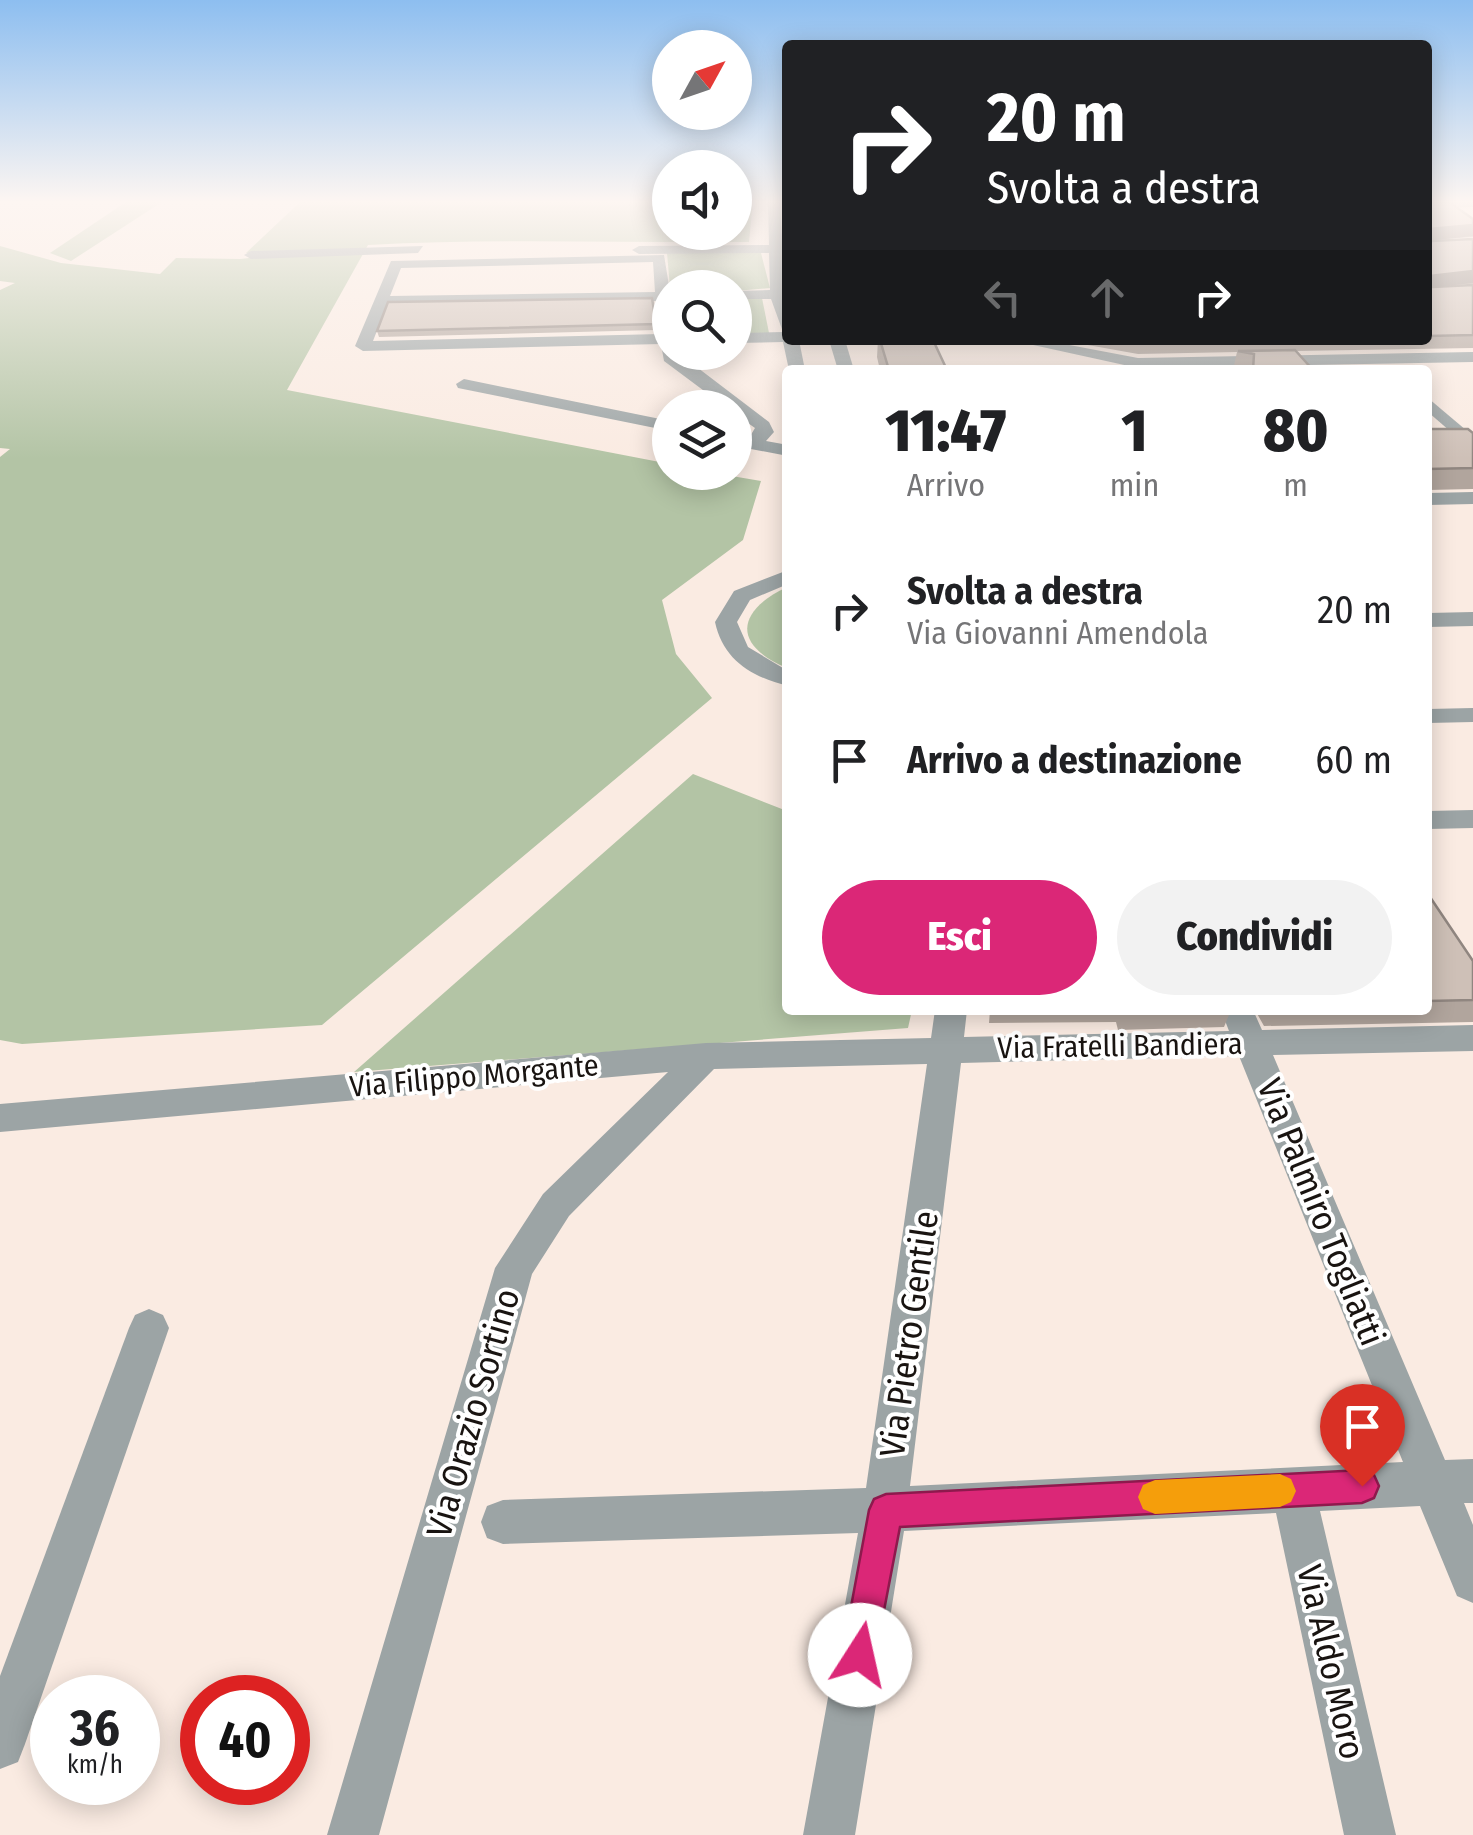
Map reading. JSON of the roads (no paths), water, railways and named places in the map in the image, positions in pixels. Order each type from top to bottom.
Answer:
[{"type":"street","points":[[386,288],[362,346],[652,339]]},
{"type":"street","points":[[776,288],[782,309]]},
{"type":"street","points":[[752,295],[777,294]]},
{"type":"street","points":[[380,301],[652,296]]},
{"type":"street","points":[[752,338],[782,338]]},
{"type":"street","points":[[1066,345],[1138,363],[1299,358],[1375,365]]},
{"type":"street","points":[[1291,345],[1299,358]]},
{"type":"street","points":[[1396,365],[1473,357]]},
{"type":"street","points":[[682,370],[711,390]]},
{"type":"street","points":[[494,390],[516,376]]},
{"type":"street","points":[[464,384],[652,422]]},
{"type":"street","points":[[1433,408],[1473,412]]},
{"type":"street","points":[[1433,408],[1473,446]]},
{"type":"street","points":[[752,419],[764,432],[752,438]]},
{"type":"street","points":[[752,444],[782,450]]},
{"type":"street","points":[[1432,499],[1473,498]]},
{"type":"street","points":[[782,575],[742,596],[726,622],[736,650],[782,679]]},
{"type":"street","points":[[1432,620],[1473,619]]},
{"type":"street","points":[[1432,716],[1473,716]]},
{"type":"street","points":[[1432,820],[1473,819]]},
{"type":"street","name":"Via Fratelli Bandiera","points":[[949,1030],[1244,1027],[1473,1038]]},
{"type":"street","name":"Via Palmiro Togliatti","points":[[1244,1027],[1453,1482],[1473,1580]]},
{"type":"street","name":"Via Filippo Morgante","points":[[0,1118],[706,1056],[949,1030]]},
{"type":"street","name":"Via Pietro Gentile","points":[[829,1835],[886,1510],[949,1030]]},
{"type":"street","name":"Via Orazio Sortino","points":[[353,1835],[514,1268],[556,1204],[706,1056]]},
{"type":"street","points":[[0,1744],[150,1328]]},
{"type":"street","points":[[503,1522],[886,1510],[1453,1482]]},
{"type":"street","name":"Via Aldo Moro","points":[[1293,1490],[1370,1835]]}]
